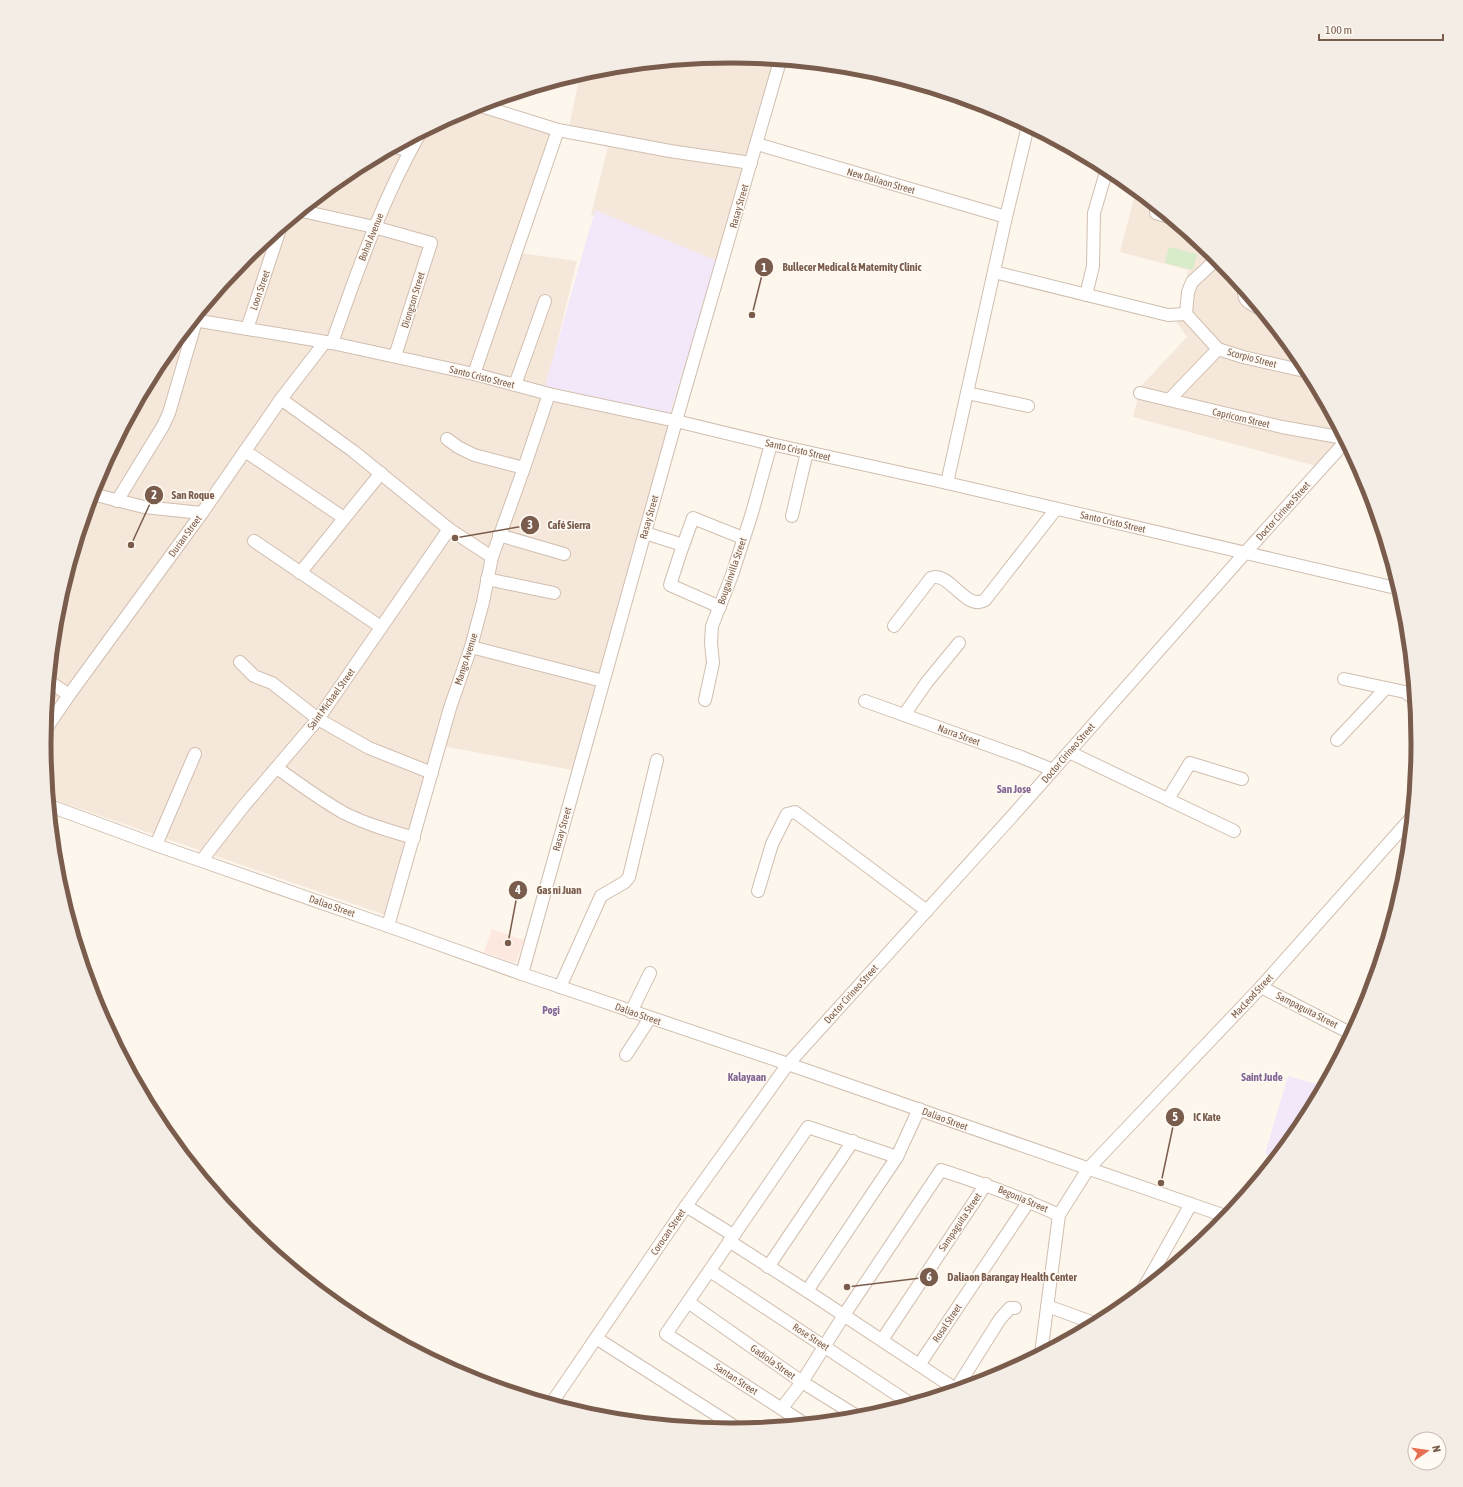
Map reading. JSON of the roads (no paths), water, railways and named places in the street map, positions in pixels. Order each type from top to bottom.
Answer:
[{"type":"street","name":"Rasay Street","points":[[522,974],[676,421],[779,64]]},
{"type":"street","points":[[489,108],[558,130],[670,151],[751,163]]},
{"type":"street","points":[[474,374],[558,130]]},
{"type":"street","points":[[947,483],[1006,217],[1027,131]]},
{"type":"street","name":"Bohol Avenue","points":[[328,342],[374,226],[416,141]]},
{"type":"street","name":"New Daliaon Street","points":[[757,144],[1006,217]]},
{"type":"street","points":[[401,149],[410,151]]},
{"type":"street","points":[[1086,295],[1093,266],[1094,213],[1105,175]]},
{"type":"street","points":[[307,212],[374,226]]},
{"type":"street","name":"Diongson Street","points":[[374,226],[431,243],[395,356]]},
{"type":"street","name":"Loon Street","points":[[247,329],[277,237]]},
{"type":"street","points":[[1168,400],[1218,349],[1186,314],[1188,292],[1192,282],[1213,262]]},
{"type":"street","points":[[994,272],[1168,315],[1186,314]]},
{"type":"street","points":[[515,385],[545,301]]},
{"type":"street","name":"Santo Cristo Street","points":[[198,321],[328,342],[395,356],[474,374],[549,394],[676,421],[771,444],[947,483],[1394,588]]},
{"type":"street","points":[[117,501],[169,413],[193,328]]},
{"type":"street","name":"Durian Street","points":[[52,720],[202,513],[281,399],[328,342]]},
{"type":"street","name":"Scorpio Street","points":[[1218,349],[1243,357],[1300,370]]},
{"type":"street","points":[[967,393],[1028,406]]},
{"type":"street","name":"Capricorn Street","points":[[1140,393],[1282,427],[1339,437]]},
{"type":"street","name":"Mango Avenue","points":[[388,926],[450,708],[471,647],[483,602],[492,557],[549,394]]},
{"type":"street","points":[[281,399],[353,451],[449,529],[492,557]]},
{"type":"street","points":[[447,439],[458,447],[474,455],[524,468]]},
{"type":"street","name":"Bougainvilla Street","points":[[705,700],[713,662],[711,643],[712,626],[732,575],[744,538],[771,444]]},
{"type":"street","name":"Doctor Cirineo Street","points":[[788,1064],[927,911],[1244,553],[1343,445]]},
{"type":"street","points":[[245,451],[344,518]]},
{"type":"street","points":[[792,516],[807,452]]},
{"type":"street","points":[[300,573],[381,473]]},
{"type":"street","points":[[98,496],[144,507],[202,513]]},
{"type":"street","points":[[894,626],[934,576],[941,577],[970,600],[978,603],[985,600],[1056,509]]},
{"type":"street","points":[[720,607],[670,585],[683,545],[693,518],[744,538]]},
{"type":"street","name":"Saint Michael Street","points":[[202,860],[242,808],[318,719],[449,529]]},
{"type":"street","points":[[645,533],[683,545]]},
{"type":"street","points":[[499,535],[564,554]]},
{"type":"street","points":[[254,541],[381,627]]},
{"type":"street","points":[[487,579],[554,593]]},
{"type":"street","points":[[904,715],[927,682],[959,643]]},
{"type":"street","points":[[471,647],[603,681]]},
{"type":"street","points":[[240,662],[254,676],[272,683],[318,719],[369,748],[432,773]]},
{"type":"street","points":[[1344,679],[1405,692],[1411,696]]},
{"type":"street","points":[[54,684],[69,695]]},
{"type":"street","points":[[1337,740],[1386,688]]},
{"type":"street","name":"Narra Street","points":[[865,701],[1022,757],[1053,770]]},
{"type":"street","points":[[1069,752],[1234,830]]},
{"type":"street","points":[[156,845],[194,754]]},
{"type":"street","points":[[560,987],[601,896],[625,882],[629,877],[657,760]]},
{"type":"street","points":[[1168,799],[1190,763],[1242,779]]},
{"type":"street","points":[[277,768],[345,813],[372,825],[414,838]]},
{"type":"street","name":"Daliao Street","points":[[54,808],[522,974],[919,1109],[1222,1215]]},
{"type":"street","points":[[758,891],[772,844],[787,814],[795,812],[927,911]]},
{"type":"street","name":"MacLeod Street","points":[[1059,1215],[1088,1169],[1261,987],[1407,823]]},
{"type":"street","points":[[631,1012],[650,973]]},
{"type":"street","name":"Sampaguita Street","points":[[1261,987],[1348,1032]]},
{"type":"street","points":[[626,1054],[650,1018]]},
{"type":"street","name":"Corocan Street","points":[[553,1401],[686,1206],[788,1064]]},
{"type":"street","points":[[807,1290],[897,1156],[919,1109]]},
{"type":"street","points":[[688,1302],[808,1127],[897,1156]]},
{"type":"street","points":[[768,1267],[852,1141]]},
{"type":"street","name":"Begonia Street","points":[[844,1315],[940,1170],[986,1184],[1059,1215]]},
{"type":"street","name":"Sampaguita Street","points":[[882,1340],[986,1184]]},
{"type":"street","name":"Rosal Street","points":[[919,1365],[1029,1201]]},
{"type":"street","points":[[1147,1282],[1191,1204]]},
{"type":"street","points":[[686,1206],[768,1267],[807,1290],[953,1387]]},
{"type":"street","points":[[1042,1349],[1059,1215]]},
{"type":"street","name":"Rose Street","points":[[710,1271],[907,1401]]},
{"type":"street","name":"Santan Street","points":[[688,1302],[666,1334],[800,1420]]},
{"type":"street","name":"Gadiola Street","points":[[688,1302],[802,1382],[852,1413]]},
{"type":"street","points":[[1047,1306],[1090,1322]]},
{"type":"street","points":[[960,1384],[1000,1319],[1010,1308],[1015,1308]]},
{"type":"street","points":[[782,1408],[802,1382],[844,1315]]},
{"type":"street","points":[[596,1338],[731,1424]]},
{"type":"place","name":"Bullecer Medical & Maternity Clinic","points":[[752,315]]},
{"type":"place","name":"Café Sierra","points":[[455,538]]},
{"type":"place","name":"San Roque","points":[[131,545]]},
{"type":"place","name":"Gas ni Juan","points":[[508,943]]},
{"type":"place","name":"IC Kate","points":[[1161,1183]]},
{"type":"place","name":"Daliaon Barangay Health Center","points":[[847,1287]]},
{"type":"district","name":"San Jose","points":[[1014,789]]},
{"type":"district","name":"Pogi","points":[[551,1010]]},
{"type":"district","name":"Kalayaan","points":[[747,1077]]},
{"type":"district","name":"Saint Jude","points":[[1262,1077]]}]
